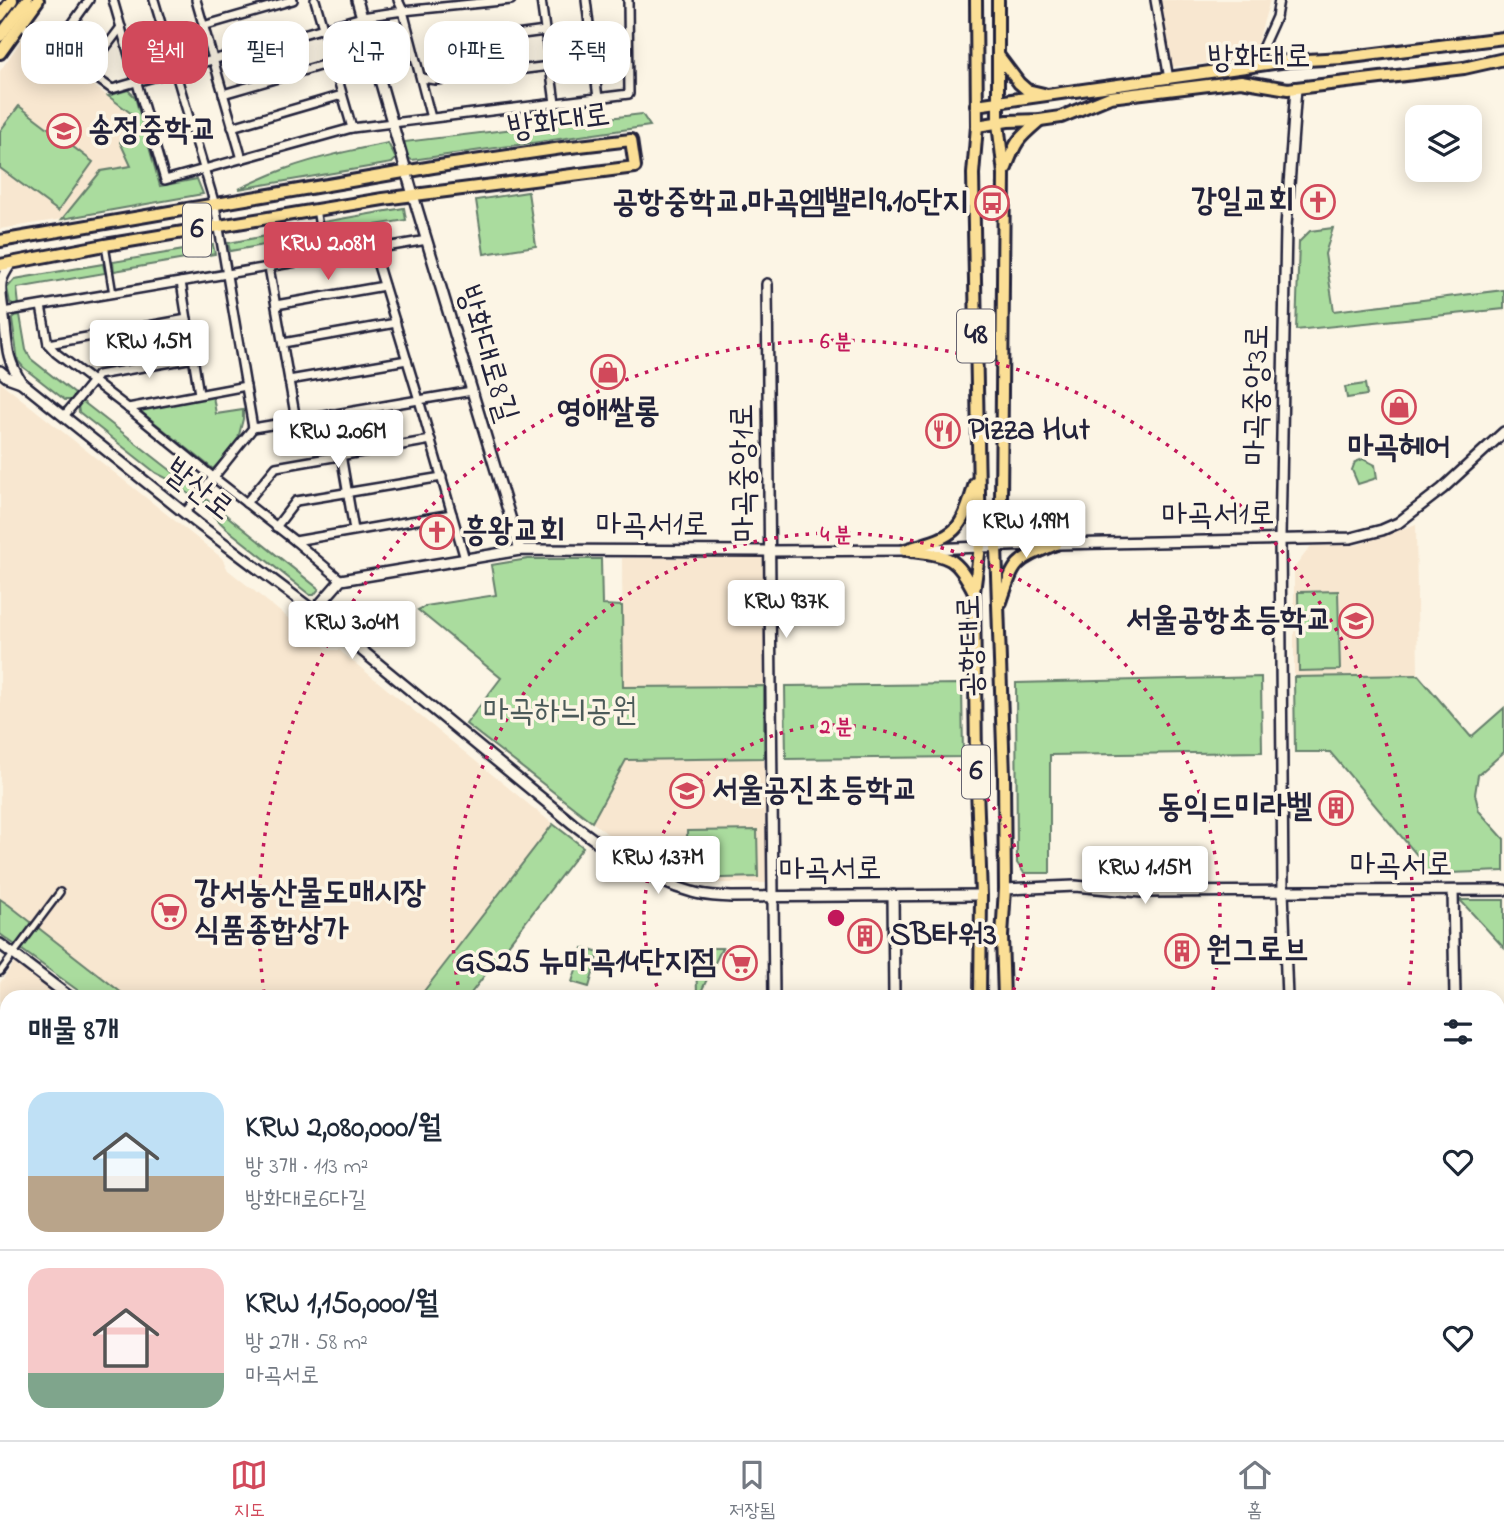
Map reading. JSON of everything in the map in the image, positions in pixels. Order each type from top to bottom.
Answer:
[{"type":"main road","points":[[0,16],[12,0]]},
{"type":"main road","points":[[0,36],[27,0]]},
{"type":"main road","points":[[0,53],[38,0]]},
{"type":"main road","name":"공항대로","points":[[976,0],[977,126],[973,174],[980,546],[974,592],[981,895],[980,990]]},
{"type":"main road","name":"공항대로","points":[[998,0],[998,123],[1004,174],[1001,500],[996,547],[1005,889],[1002,936],[1004,990]]},
{"type":"main road","name":"방화대로","points":[[976,105],[1257,65],[1343,58],[1504,38]]},
{"type":"main road","points":[[998,55],[1027,90],[1050,95]]},
{"type":"main road","name":"방화대로","points":[[977,126],[1061,117],[1110,97],[1241,81],[1281,89],[1296,88],[1464,68],[1504,59]]},
{"type":"main road","points":[[1004,174],[1015,143],[1040,120]]},
{"type":"main road","name":"방화대로","points":[[0,241],[380,176],[631,139],[635,167],[383,198],[6,264]]},
{"type":"main road","points":[[905,550],[940,539],[957,528],[968,507],[978,473]]},
{"type":"main road","points":[[1001,500],[1009,519],[1018,530],[1035,539],[1056,544]]},
{"type":"main road","points":[[998,611],[1011,571],[1017,564],[1056,544]]},
{"type":"main road","points":[[905,550],[942,555],[951,559],[965,575],[974,592]]},
{"type":"street","points":[[74,21],[89,0]]},
{"type":"street","points":[[113,0],[122,30]]},
{"type":"street","points":[[155,0],[161,21]]},
{"type":"street","points":[[196,0],[202,21]]},
{"type":"street","points":[[208,25],[293,0]]},
{"type":"street","points":[[316,0],[323,24]]},
{"type":"street","name":"방화대로8길","points":[[357,0],[520,550]]},
{"type":"street","points":[[398,0],[431,118]]},
{"type":"street","points":[[348,21],[403,11],[511,0]]},
{"type":"street","points":[[541,0],[544,21]]},
{"type":"street","points":[[586,0],[598,98]]},
{"type":"street","points":[[138,84],[165,180],[352,128],[629,94],[628,0]]},
{"type":"street","points":[[1154,0],[1169,79]]},
{"type":"street","points":[[1257,65],[1276,18],[1279,0]]},
{"type":"street","points":[[108,44],[121,27]]},
{"type":"street","points":[[208,61],[323,28]]},
{"type":"street","points":[[208,43],[242,159]]},
{"type":"street","points":[[223,94],[323,65]]},
{"type":"street","points":[[105,84],[112,89],[128,84]]},
{"type":"street","points":[[179,84],[215,205],[253,428]]},
{"type":"street","points":[[339,84],[352,128]]},
{"type":"street","points":[[552,84],[555,103]]},
{"type":"street","name":"마곡중앙3로","points":[[1287,990],[1283,891],[1280,539],[1286,227],[1296,88]]},
{"type":"street","points":[[232,127],[342,95]]},
{"type":"street","points":[[316,209],[324,258]]},
{"type":"street","points":[[3,312],[427,240]]},
{"type":"street","points":[[105,245],[113,293]]},
{"type":"street","points":[[373,250],[465,559]]},
{"type":"street","name":"발산로","points":[[6,264],[0,296],[8,354],[12,367],[22,382],[185,513],[314,611]]},
{"type":"street","points":[[270,267],[296,421]]},
{"type":"street","points":[[181,282],[199,394]]},
{"type":"street","name":"마곡중앙1로","points":[[767,284],[774,990]]},
{"type":"street","points":[[276,305],[384,286]]},
{"type":"street","points":[[41,306],[48,344],[65,361],[128,408],[341,580],[314,611]]},
{"type":"street","points":[[48,344],[187,319]]},
{"type":"street","points":[[283,343],[396,323]]},
{"type":"street","points":[[64,416],[98,375],[194,358]]},
{"type":"street","points":[[289,380],[407,360]]},
{"type":"street","name":"발산로","points":[[0,372],[22,382]]},
{"type":"street","points":[[128,408],[246,386]]},
{"type":"street","points":[[185,513],[253,428],[472,391]]},
{"type":"street","points":[[334,414],[354,530]]},
{"type":"street","name":"마곡서1로","points":[[341,580],[520,550],[905,550],[1351,538],[1398,523],[1442,489],[1504,432]]},
{"type":"street","points":[[246,503],[276,467],[431,440]]},
{"type":"street","points":[[276,527],[296,501],[442,477]]},
{"type":"street","points":[[295,541],[452,514]]},
{"type":"street","name":"마곡서로","points":[[314,611],[573,824],[620,859],[665,883],[695,893],[731,897],[981,895]]},
{"type":"street","name":"마곡서로","points":[[1005,889],[1075,886],[1141,891],[1504,890]]},
{"type":"street","points":[[1453,891],[1455,990]]},
{"type":"street","points":[[0,972],[60,892]]},
{"type":"street","points":[[893,895],[894,990]]},
{"type":"street","points":[[0,944],[60,990]]},
{"type":"shaded area","points":[[1159,0],[1270,0],[1255,51],[1239,60],[1172,67]]},
{"type":"shaded area","name":"송정중학교","points":[[21,41],[21,84],[91,84],[136,117],[120,142],[132,166],[101,171],[62,219],[0,229],[0,71]]},
{"type":"shaded area","points":[[0,382],[222,558],[228,570],[328,650],[339,650],[553,824],[424,990],[118,990],[0,899]]},
{"type":"shaded area","name":"서울공항초등학교","points":[[1416,524],[1418,675],[1294,677],[1294,568],[1311,546],[1357,545]]},
{"type":"shaded area","points":[[763,557],[764,686],[623,687],[622,558]]},
{"type":"shaded area","name":"서울공진초등학교","points":[[764,758],[767,883],[684,880],[623,846],[592,822],[626,760]]},
{"type":"shaded area","points":[[14,963],[51,990],[0,990],[0,983]]},
{"type":"green space","points":[[128,90],[135,97],[160,186],[197,179],[203,194],[62,219],[101,171],[131,166],[120,142],[136,117],[108,96]]},
{"type":"green space","points":[[19,106],[93,162],[58,211],[0,168],[0,131]]},
{"type":"green space","points":[[642,114],[650,126],[412,160],[407,157],[404,142]]},
{"type":"green space","points":[[388,143],[396,159],[392,163],[239,189],[297,165]]},
{"type":"green space","points":[[528,192],[536,246],[484,254],[476,200]]},
{"type":"green space","points":[[404,208],[406,220],[325,233],[323,222]]},
{"type":"green space","points":[[313,224],[314,236],[230,251],[228,243]]},
{"type":"green space","points":[[1333,228],[1325,254],[1334,311],[1504,290],[1504,309],[1296,330],[1299,242],[1310,231]]},
{"type":"green space","points":[[213,245],[215,254],[114,271],[113,262]]},
{"type":"green space","points":[[103,264],[105,273],[17,288],[19,305],[10,303],[7,288],[15,279]]},
{"type":"green space","points":[[20,315],[26,350],[31,359],[75,394],[71,400],[65,400],[18,361],[12,319]]},
{"type":"green space","points":[[1365,384],[1367,395],[1347,398],[1345,387]]},
{"type":"green space","points":[[213,396],[216,414],[243,410],[243,419],[237,443],[213,469],[139,410]]},
{"type":"green space","points":[[82,401],[196,490],[189,494],[156,473],[79,412],[78,406]]},
{"type":"green space","points":[[1363,459],[1375,465],[1377,478],[1358,484],[1352,470],[1355,462]]},
{"type":"green space","points":[[206,499],[319,589],[314,595],[310,595],[227,529],[204,507]]},
{"type":"green space","name":"마곡하늬공원","points":[[528,559],[601,559],[602,605],[622,606],[623,687],[764,686],[764,758],[626,760],[592,822],[466,724],[501,678],[418,610],[426,606],[496,595],[491,565]]},
{"type":"green space","points":[[1338,591],[1340,670],[1299,671],[1298,592]]},
{"type":"green space","points":[[1418,675],[1471,737],[1504,708],[1504,752],[1478,775],[1475,794],[1479,811],[1504,839],[1504,871],[1423,874],[1423,862],[1330,752],[1295,752],[1294,677]]},
{"type":"green space","points":[[1261,677],[1262,752],[1050,755],[1050,873],[1024,873],[1017,863],[1016,683]]},
{"type":"green space","points":[[962,684],[963,757],[786,759],[785,686]]},
{"type":"green space","points":[[553,824],[583,847],[473,990],[425,990]]},
{"type":"green space","points":[[757,830],[758,877],[688,879],[687,831]]},
{"type":"green space","points":[[0,899],[118,990],[77,990],[0,934]]},
{"type":"green space","points":[[1460,900],[1504,900],[1504,948]]},
{"type":"green space","points":[[583,948],[599,953],[589,987],[572,982]]},
{"type":"green space","points":[[696,948],[722,948],[702,990],[697,990]]},
{"type":"place","name":"송정중학교","points":[[64,131]]},
{"type":"place","name":"강일교회","points":[[1318,202]]},
{"type":"place","name":"공항중학교.마곡엠밸리9.10단지","points":[[992,203]]},
{"type":"place","name":"영애쌀롱","points":[[608,372]]},
{"type":"place","name":"마곡헤어","points":[[1399,407]]},
{"type":"place","name":"Pizza Hut","points":[[943,431]]},
{"type":"place","name":"흥왕교회","points":[[437,532]]},
{"type":"place","name":"서울공항초등학교","points":[[1356,621]]},
{"type":"place","name":"서울공진초등학교","points":[[687,791]]},
{"type":"place","name":"동익드미라벨","points":[[1336,808]]},
{"type":"place","name":"강서농산물도매시장 식품종합상가","points":[[169,912]]},
{"type":"place","name":"SB타워3","points":[[865,936]]},
{"type":"place","name":"원그로브","points":[[1182,951]]},
{"type":"place","name":"GS25 뉴마곡14단지점","points":[[740,963]]}]
